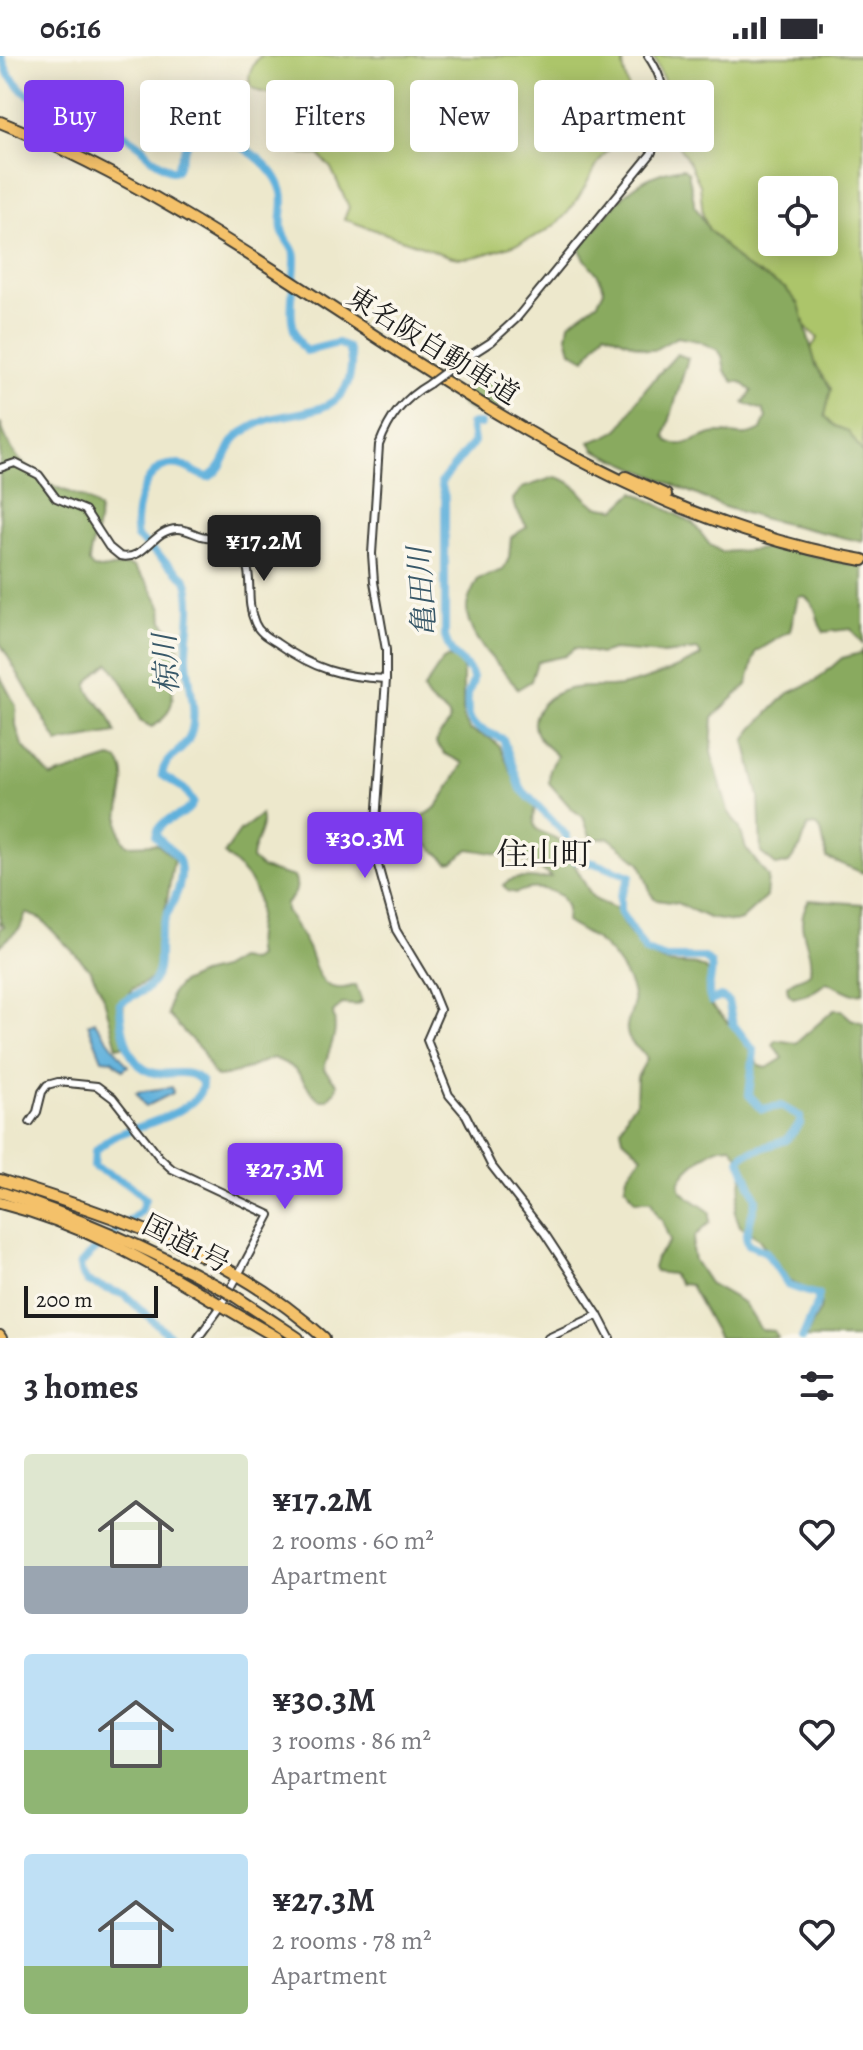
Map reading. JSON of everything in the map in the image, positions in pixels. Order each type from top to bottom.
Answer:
[{"type":"highway","name":"東名阪自動車道","points":[[0,116],[64,143],[131,177],[511,424],[614,479],[726,525],[784,543],[863,560]]},
{"type":"highway","name":"東名阪自動車道","points":[[0,122],[128,183],[273,267]]},
{"type":"highway","name":"東名阪自動車道","points":[[316,295],[506,413],[616,473],[728,518],[786,536],[863,553]]},
{"type":"highway","points":[[0,1180],[62,1200],[199,1253],[269,1294],[324,1338]]},
{"type":"highway","name":"国道1号","points":[[0,1194],[45,1207],[56,1215],[221,1288],[298,1338]]},
{"type":"highway","points":[[0,1203],[56,1215]]},
{"type":"highway","points":[[151,1257],[278,1338]]},
{"type":"street","points":[[610,1338],[545,1234],[491,1165],[466,1115],[449,1095],[428,1045],[428,1035],[440,1010],[431,988],[396,930],[374,851],[386,650],[372,554],[379,445],[400,406],[491,342],[516,319],[651,154],[662,127],[665,105],[659,76],[648,56]]},
{"type":"street","points":[[0,468],[15,463],[36,473],[53,497],[85,510],[117,555],[129,558],[142,552],[164,533],[176,529],[224,541],[248,563],[253,617],[261,632],[305,662],[320,668],[351,678],[386,679]]},
{"type":"street","points":[[30,1122],[37,1112],[44,1087],[58,1082],[83,1083],[101,1088],[172,1169],[270,1215],[222,1305],[198,1338]]},
{"type":"street","points":[[548,1338],[598,1315]]},
{"type":"green space","points":[[260,56],[624,56],[627,80],[534,80],[534,152],[607,152],[576,201],[558,222],[520,243],[465,258],[444,255],[344,219],[349,207],[331,168],[319,155],[302,152],[394,152],[394,80],[266,80],[266,93],[250,84],[251,69]]},
{"type":"green space","points":[[653,56],[863,56],[863,464],[822,419],[811,348],[818,338],[717,249],[703,216],[700,185],[682,152],[714,152],[714,80],[664,80]]},
{"type":"green space","points":[[683,168],[688,172],[695,206],[709,230],[742,264],[785,288],[799,304],[816,365],[831,389],[825,416],[835,426],[848,431],[863,453],[863,542],[724,507],[595,450],[590,442],[613,433],[624,423],[643,392],[677,354],[688,358],[665,436],[668,441],[685,444],[711,434],[747,435],[761,430],[766,417],[763,410],[744,403],[752,391],[741,382],[734,382],[725,371],[718,350],[698,341],[677,337],[654,350],[647,350],[605,332],[585,359],[571,351],[567,336],[569,323],[598,302],[604,290],[580,249],[612,208],[635,186],[664,172]]},
{"type":"green space","points":[[483,378],[496,384],[502,398],[497,409],[486,418],[463,406],[459,400]]},
{"type":"green space","points":[[0,422],[12,450],[32,472],[99,509],[89,563],[93,568],[134,567],[148,583],[162,608],[163,621],[178,646],[180,665],[172,674],[173,697],[169,711],[152,727],[140,721],[125,686],[109,663],[91,679],[88,689],[108,715],[116,733],[58,743],[0,643]]},
{"type":"green space","points":[[555,477],[570,482],[589,501],[602,507],[616,509],[634,492],[693,523],[710,545],[722,552],[779,548],[863,567],[863,645],[851,629],[824,632],[810,602],[805,596],[798,597],[790,631],[756,652],[747,685],[713,717],[711,752],[728,811],[740,829],[746,848],[768,877],[766,897],[741,920],[734,922],[709,918],[677,903],[657,900],[652,896],[640,863],[609,838],[590,836],[583,817],[549,783],[550,769],[557,756],[540,739],[534,725],[537,711],[548,699],[562,691],[618,686],[645,680],[701,656],[698,650],[663,654],[613,650],[600,654],[575,648],[565,656],[537,662],[531,681],[518,689],[473,632],[467,605],[478,579],[503,570],[509,558],[511,537],[527,527],[513,499],[522,488]]},
{"type":"green space","points":[[863,649],[863,873],[827,858],[821,830],[815,825],[808,826],[801,846],[789,863],[777,866],[761,853],[759,797],[745,741],[787,694],[817,680],[842,658],[861,653]]},
{"type":"green space","points":[[449,657],[460,662],[463,669],[463,718],[470,730],[490,738],[500,747],[520,791],[535,807],[533,816],[536,828],[562,842],[591,895],[617,909],[630,934],[651,955],[668,963],[696,965],[709,974],[711,1005],[738,1033],[760,1066],[767,1068],[783,1058],[773,1045],[776,1040],[796,1043],[834,1010],[841,1010],[851,1019],[863,1023],[863,1338],[805,1338],[821,1302],[788,1279],[758,1238],[740,1226],[735,1213],[745,1165],[731,1146],[720,1147],[707,1154],[687,1171],[680,1183],[685,1194],[710,1212],[710,1222],[695,1236],[692,1249],[694,1260],[709,1283],[744,1303],[761,1330],[774,1331],[778,1338],[719,1338],[690,1285],[680,1284],[672,1274],[655,1272],[656,1258],[670,1241],[651,1201],[635,1201],[625,1186],[627,1176],[642,1156],[623,1139],[621,1128],[636,1102],[637,1077],[647,1059],[628,1036],[627,1024],[633,999],[624,973],[599,942],[566,922],[567,908],[561,896],[538,888],[516,893],[508,891],[503,885],[520,878],[551,877],[542,870],[513,857],[469,849],[448,862],[417,832],[413,820],[434,809],[463,763],[445,754],[436,743],[449,718],[423,690],[443,660]]},
{"type":"green space","points":[[0,676],[16,706],[16,726],[22,745],[51,777],[110,758],[118,760],[124,779],[119,813],[121,835],[127,845],[157,844],[174,858],[158,970],[150,980],[132,989],[124,1001],[122,1028],[126,1045],[117,1047],[103,995],[90,969],[41,919],[26,913],[20,928],[0,946],[0,929],[4,926],[2,923],[0,925]]},
{"type":"green space","points":[[261,815],[262,826],[252,859],[262,868],[294,877],[296,889],[286,904],[286,911],[307,945],[319,975],[329,986],[336,988],[356,985],[362,1002],[342,1004],[333,1013],[334,1035],[324,1069],[337,1084],[327,1100],[320,1100],[292,1067],[273,1058],[217,1077],[202,1051],[168,1015],[171,994],[181,983],[221,969],[238,959],[251,961],[257,957],[255,943],[259,908],[255,890],[224,854],[240,831]]},
{"type":"green space","points":[[809,900],[863,904],[863,993],[853,994],[826,982],[802,996],[793,998],[788,993],[789,984],[810,973],[809,953],[802,928],[804,910]]},
{"type":"water","points":[[94,1021],[128,1066],[123,1070],[112,1060],[102,1059],[88,1024]]},
{"type":"water","points":[[172,1087],[173,1093],[145,1107],[136,1092]]},
{"type":"waterway","name":"椋川","points":[[1,56],[9,75],[23,91],[85,131],[121,132],[142,147],[151,158],[172,171],[176,170],[192,129],[199,125],[257,157],[273,173],[282,192],[282,229],[295,257],[292,318],[298,341],[306,351],[338,343],[348,348],[351,360],[349,379],[337,399],[317,409],[266,420],[245,431],[232,443],[220,467],[209,477],[179,465],[167,465],[157,470],[149,478],[139,501],[137,537],[186,579],[189,589],[187,660],[193,708],[192,727],[187,742],[166,763],[162,775],[184,789],[193,802],[184,812],[162,824],[156,836],[173,852],[180,864],[181,874],[162,927],[155,979],[144,990],[120,1004],[127,1045],[145,1070],[186,1073],[202,1082],[200,1092],[182,1109],[115,1136],[95,1151],[94,1167],[130,1185],[145,1199],[141,1211],[80,1265],[87,1282],[125,1295],[172,1338]]},
{"type":"waterway","name":"亀田川","points":[[481,424],[471,424],[474,442],[441,482],[445,498],[445,637],[452,652],[472,675],[468,696],[471,721],[480,729],[503,739],[521,789],[566,835],[574,860],[594,863],[630,876],[620,897],[620,912],[646,951],[666,958],[705,958],[711,964],[711,1001],[721,997],[728,1001],[733,1024],[754,1051],[749,1095],[762,1109],[781,1106],[800,1117],[800,1124],[786,1140],[744,1154],[740,1160],[756,1199],[746,1237],[748,1244],[766,1252],[789,1286],[818,1295],[802,1338]]},
{"type":"district","name":"住山町","points":[[544,854]]}]
